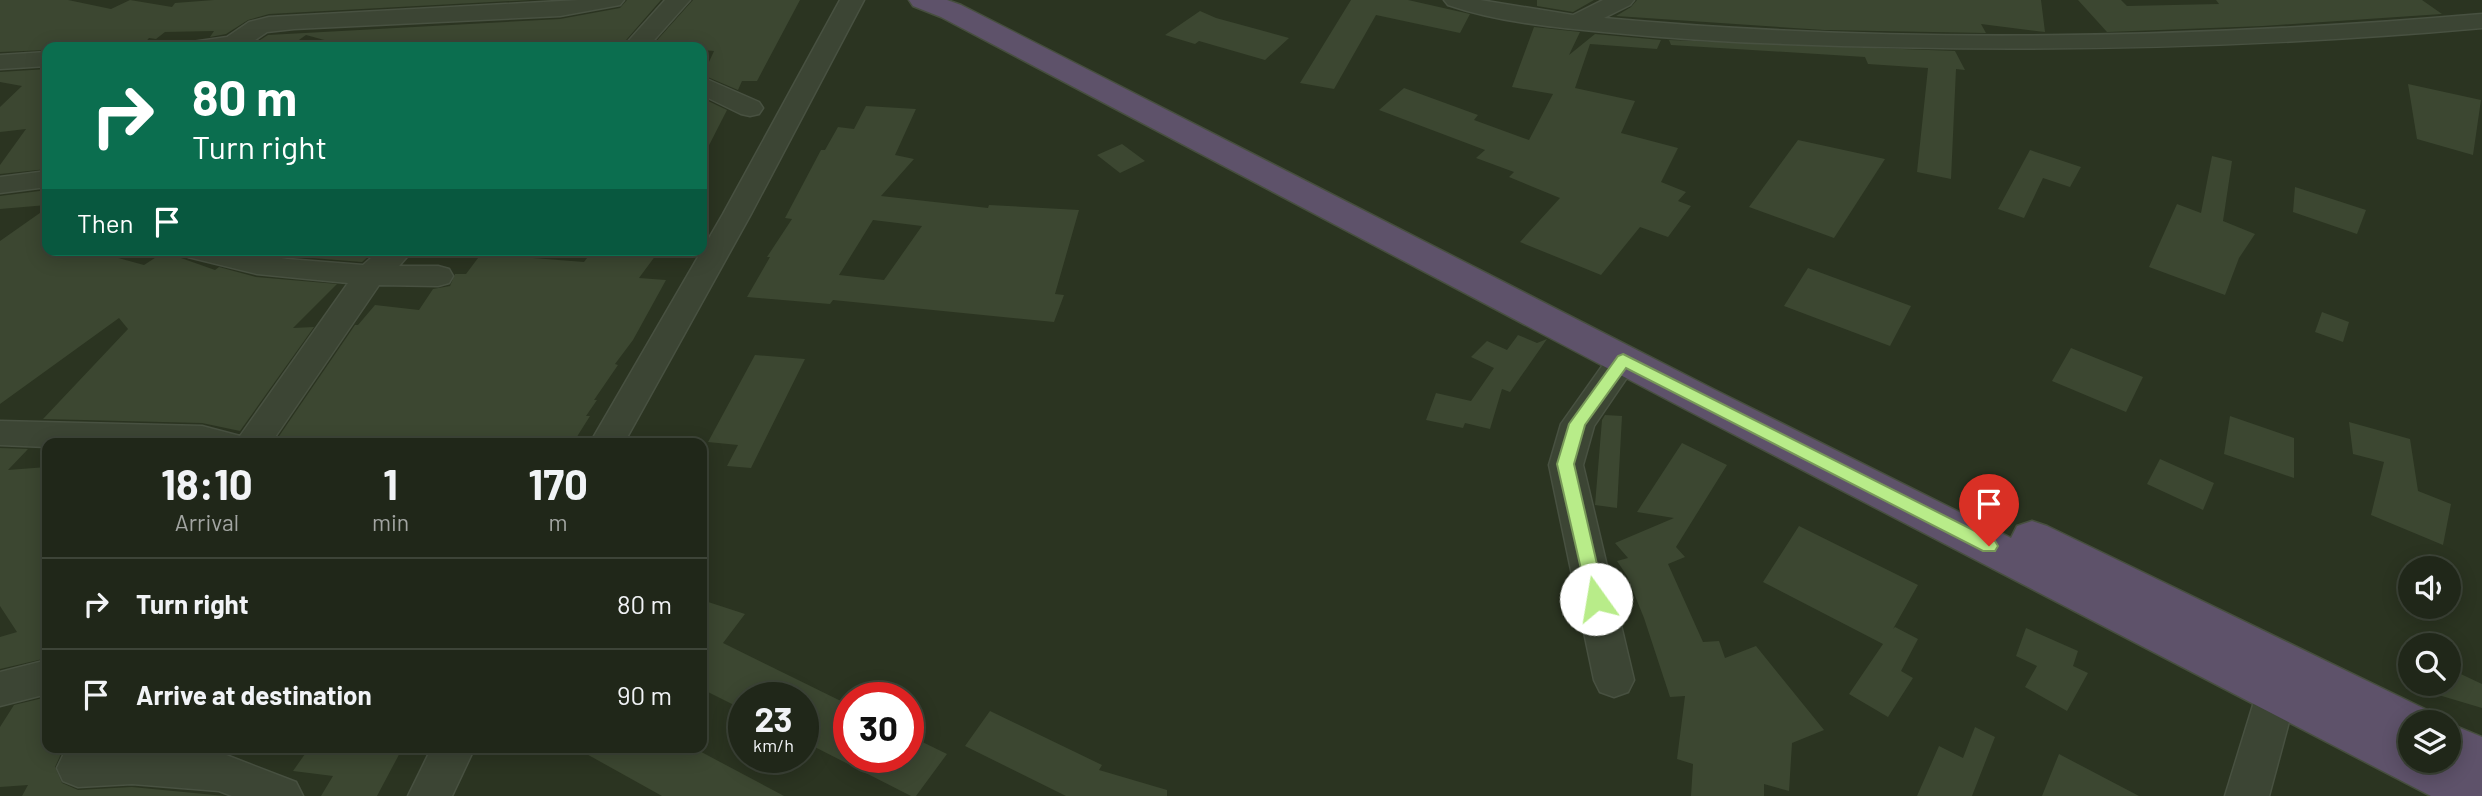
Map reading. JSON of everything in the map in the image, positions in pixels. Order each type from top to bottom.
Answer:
[{"type":"highway","points":[[923,0],[951,11],[1623,360],[2398,754]]},
{"type":"highway","points":[[956,0],[1013,25],[1452,241],[1865,456],[2398,719]]},
{"type":"highway","points":[[2461,750],[2482,761]]},
{"type":"highway","points":[[2434,773],[2479,796]]},
{"type":"street","points":[[236,42],[258,27],[269,24],[358,16],[598,5],[612,0]]},
{"type":"street","points":[[640,42],[678,0]]},
{"type":"street","points":[[610,438],[737,214],[852,0]]},
{"type":"street","points":[[1456,0],[1501,12],[1665,32],[1830,39],[2085,42],[2362,33],[2482,21]]},
{"type":"street","points":[[1576,22],[1622,0]]},
{"type":"street","points":[[0,62],[42,59]]},
{"type":"street","points":[[707,87],[750,108]]},
{"type":"street","points":[[0,186],[42,181]]},
{"type":"street","points":[[222,256],[255,264],[370,275],[438,276]]},
{"type":"street","points":[[256,438],[370,275],[391,256]]},
{"type":"street","points":[[1614,680],[1566,464],[1577,424],[1623,360]]},
{"type":"street","points":[[0,433],[202,438]]},
{"type":"street","points":[[0,689],[42,678]]},
{"type":"street","points":[[2246,796],[2277,692]]},
{"type":"street","points":[[87,753],[78,768],[132,765],[221,772],[281,796]]},
{"type":"street","points":[[430,796],[451,753]]},
{"type":"building","points":[[0,0],[68,0],[111,9],[130,0],[172,7],[175,3],[214,0],[531,0],[269,14],[248,20],[226,34],[210,37],[214,31],[165,32],[156,39],[149,38],[145,42],[42,42],[42,50],[0,52]]},
{"type":"building","points":[[627,0],[661,0],[624,42],[332,42],[306,35],[296,42],[257,42],[268,35],[560,19],[620,8]]},
{"type":"building","points":[[693,0],[800,0],[757,81],[742,81],[738,90],[707,77],[707,66],[714,51],[707,50],[707,42],[655,42]]},
{"type":"building","points":[[1351,0],[1408,0],[1470,14],[1460,33],[1376,15],[1334,89],[1300,83]]},
{"type":"building","points":[[1537,0],[1594,0],[1573,12],[1537,6]]},
{"type":"building","points":[[1637,0],[2041,0],[2045,32],[1981,24],[1986,33],[1824,30],[1616,16]]},
{"type":"building","points":[[2078,0],[2121,0],[2127,6],[2219,4],[2216,0],[2422,0],[2442,14],[2263,26],[2107,32]]},
{"type":"building","points":[[1200,11],[1289,38],[1265,60],[1199,41],[1195,44],[1165,35]]},
{"type":"building","points":[[1534,27],[1580,32],[1569,55],[1595,34],[1661,40],[1657,49],[1590,44],[1575,88],[1635,101],[1621,133],[1678,148],[1661,182],[1686,192],[1678,201],[1691,206],[1668,237],[1640,227],[1601,275],[1520,242],[1560,198],[1509,177],[1514,172],[1476,158],[1485,150],[1379,110],[1404,88],[1478,115],[1474,120],[1529,140],[1553,94],[1512,87]]},
{"type":"building","points":[[1669,40],[1955,51],[1965,70],[1956,69],[1951,179],[1917,172],[1928,68],[1868,64],[1865,57],[1671,45]]},
{"type":"building","points":[[42,69],[42,170],[0,174],[0,165],[26,129],[0,132],[0,107],[22,86],[0,82],[0,72]]},
{"type":"building","points":[[2408,84],[2481,100],[2473,155],[2417,139]]},
{"type":"building","points":[[707,100],[727,110],[707,149]]},
{"type":"building","points":[[866,106],[916,109],[895,155],[914,159],[881,196],[988,208],[989,205],[1079,210],[1055,294],[1064,295],[1054,322],[833,300],[830,304],[747,297],[770,257],[767,257],[792,219],[785,218],[821,150],[825,150],[838,127],[854,129]],"holes":[[[873,220],[922,226],[884,280],[839,275]]]},
{"type":"building","points":[[1798,140],[1885,159],[1834,238],[1749,207]]},
{"type":"building","points":[[1122,144],[1145,161],[1120,173],[1097,155]]},
{"type":"building","points":[[2030,150],[2081,167],[2070,187],[2043,178],[2024,218],[1998,209]]},
{"type":"building","points":[[2212,156],[2232,161],[2223,221],[2255,234],[2239,258],[2225,295],[2149,267],[2177,204],[2201,213]]},
{"type":"building","points":[[2295,187],[2366,210],[2357,234],[2293,212]]},
{"type":"building","points":[[42,191],[42,205],[0,209],[0,196]]},
{"type":"building","points":[[42,212],[42,256],[111,256],[144,265],[158,256],[175,256],[215,270],[219,267],[256,277],[337,284],[293,328],[314,327],[240,431],[202,423],[43,419],[128,329],[119,318],[0,404],[0,241]]},
{"type":"building","points":[[287,256],[369,256],[362,262]]},
{"type":"building","points":[[480,256],[584,262],[588,256],[655,256],[639,278],[666,280],[633,340],[615,364],[618,365],[594,400],[597,400],[586,416],[590,416],[576,438],[278,438],[355,325],[358,325],[375,305],[419,310],[433,289],[450,286],[455,274],[466,274]]},
{"type":"building","points":[[1808,268],[1911,306],[1890,346],[1784,306]]},
{"type":"building","points":[[2322,312],[2349,322],[2343,342],[2315,332]]},
{"type":"building","points":[[1518,335],[1537,343],[1547,339],[1510,392],[1502,389],[1490,429],[1465,423],[1463,428],[1426,420],[1436,393],[1471,401],[1494,368],[1471,357],[1487,341],[1507,350]]},
{"type":"building","points":[[2071,348],[2143,377],[2126,412],[2052,381]]},
{"type":"building","points":[[755,355],[805,359],[751,468],[727,466],[738,445],[708,442]]},
{"type":"building","points":[[1605,415],[1622,416],[1617,508],[1595,505],[1602,420]]},
{"type":"building","points":[[2230,416],[2294,438],[2294,478],[2224,454]]},
{"type":"building","points":[[2349,422],[2410,439],[2418,491],[2451,504],[2443,545],[2371,515],[2384,462],[2353,454]]},
{"type":"building","points":[[1682,443],[1727,465],[1676,547],[1685,557],[1668,564],[1703,642],[1719,641],[1725,658],[1756,646],[1824,730],[1792,743],[1789,791],[1764,784],[1764,796],[1691,796],[1693,764],[1677,759],[1685,696],[1670,697],[1644,618],[1627,576],[1617,561],[1628,558],[1615,543],[1674,518],[1637,512]]},
{"type":"building","points":[[0,448],[28,449],[8,470],[42,467],[42,659],[0,669],[0,637],[17,632],[0,606]]},
{"type":"building","points":[[2160,459],[2214,483],[2203,510],[2147,484]]},
{"type":"building","points":[[1799,526],[1918,585],[1893,629],[1895,627],[1918,639],[1901,671],[1913,678],[1888,717],[1849,694],[1883,644],[1763,582]]},
{"type":"building","points":[[707,602],[745,614],[723,643],[802,682],[728,682],[728,702],[707,692]]},
{"type":"building","points":[[2026,628],[2078,651],[2073,666],[2088,673],[2067,711],[2025,687],[2037,666],[2016,656]]},
{"type":"building","points":[[2461,674],[2482,684],[2482,708],[2442,696],[2461,696]]},
{"type":"building","points":[[819,690],[833,697],[833,756],[819,749]]},
{"type":"building","points":[[42,698],[42,753],[61,753],[55,767],[62,783],[78,790],[132,787],[225,796],[22,796],[28,785],[0,787],[0,727],[14,705]]},
{"type":"building","points":[[990,711],[1102,765],[1099,770],[1167,790],[1167,796],[1066,796],[965,746]]},
{"type":"building","points":[[1975,727],[1995,737],[1972,796],[1917,796],[1939,746],[1963,758]]},
{"type":"building","points":[[924,743],[947,754],[916,796],[866,773],[924,773]]},
{"type":"building","points":[[306,753],[400,753],[377,796],[321,796],[333,776],[293,771]]},
{"type":"building","points":[[585,753],[703,753],[728,766],[728,773],[741,773],[784,796],[662,796]]},
{"type":"building","points":[[2059,754],[2139,796],[2042,796]]},
{"type":"route","points":[[1596,599],[1566,464],[1577,424],[1623,360],[1989,546]]}]
